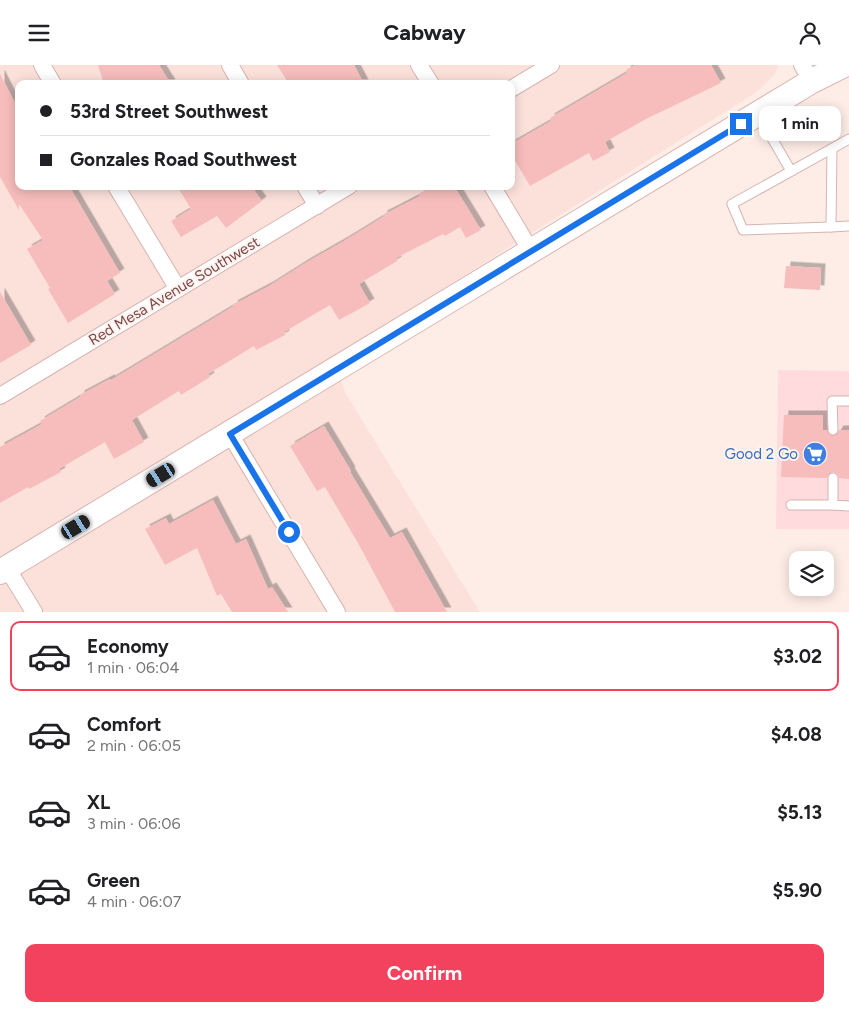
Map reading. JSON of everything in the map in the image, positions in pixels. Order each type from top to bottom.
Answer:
[{"type":"street","points":[[42,65],[51,80]]},
{"type":"street","points":[[230,65],[239,80]]},
{"type":"street","points":[[419,65],[428,80]]},
{"type":"street","points":[[515,87],[551,65]]},
{"type":"street","points":[[34,612],[4,570],[758,114],[807,73],[844,65]]},
{"type":"street","points":[[118,190],[178,289]]},
{"type":"street","points":[[307,190],[317,206]]},
{"type":"street","name":"Red Mesa Avenue Southwest","points":[[0,397],[343,190]]},
{"type":"street","points":[[494,190],[531,251]]},
{"type":"street","points":[[230,434],[337,612]]},
{"type":"lane","points":[[758,114],[791,171]]},
{"type":"lane","points":[[849,139],[732,204],[743,230],[849,226]]},
{"type":"lane","points":[[831,227],[832,149]]},
{"type":"lane","points":[[833,430],[832,401],[849,401]]},
{"type":"lane","points":[[833,478],[833,505]]},
{"type":"lane","points":[[791,505],[849,505]]},
{"type":"shaded area","points":[[0,65],[778,65],[775,74],[757,92],[332,358],[346,394],[480,612],[0,612]]},
{"type":"shaded area","points":[[778,370],[849,371],[849,529],[776,529]]},
{"type":"building","points":[[98,65],[159,65],[168,80],[103,80]]},
{"type":"building","points":[[277,65],[354,65],[362,80],[286,80]]},
{"type":"building","points":[[635,65],[711,65],[721,83],[646,119],[605,142],[610,152],[593,161],[589,153],[530,186],[515,161],[515,142],[551,121],[550,118],[627,73],[626,70]]},
{"type":"building","points":[[0,74],[15,103],[15,190],[71,190],[120,273],[107,281],[115,294],[68,323],[27,249],[43,240],[19,204],[19,210],[0,177]]},
{"type":"building","points":[[179,190],[254,190],[262,201],[226,228],[217,216],[181,237],[171,221],[191,209]]},
{"type":"building","points":[[425,190],[456,190],[481,230],[466,238],[460,227],[445,236],[443,234],[396,258],[397,261],[359,284],[370,303],[339,320],[330,305],[284,332],[285,335],[256,350],[254,346],[208,374],[210,377],[181,395],[179,391],[132,420],[144,442],[114,459],[105,442],[59,469],[61,472],[29,489],[28,487],[0,503],[0,447],[42,424],[40,421],[80,397],[80,395],[111,380],[233,305],[269,286],[344,241],[383,217],[383,215],[420,196],[419,194]]},
{"type":"building","points":[[786,266],[821,268],[820,290],[784,288]]},
{"type":"building","points":[[0,292],[31,345],[0,363]]},
{"type":"building","name":"Good 2 Go","points":[[784,415],[823,415],[823,430],[827,430],[831,436],[836,435],[839,430],[849,430],[849,479],[839,478],[838,474],[833,472],[829,473],[827,478],[781,477]]},
{"type":"building","points":[[324,426],[390,538],[402,532],[447,612],[395,612],[325,487],[317,491],[290,446]]},
{"type":"building","points":[[213,500],[236,544],[246,539],[268,589],[272,587],[288,612],[232,612],[221,594],[217,596],[197,548],[165,565],[145,529],[166,518],[169,524]]},
{"type":"place","name":"Good 2 Go","points":[[815,454]]},
{"type":"route","points":[[289,532],[230,434],[741,124]]}]
